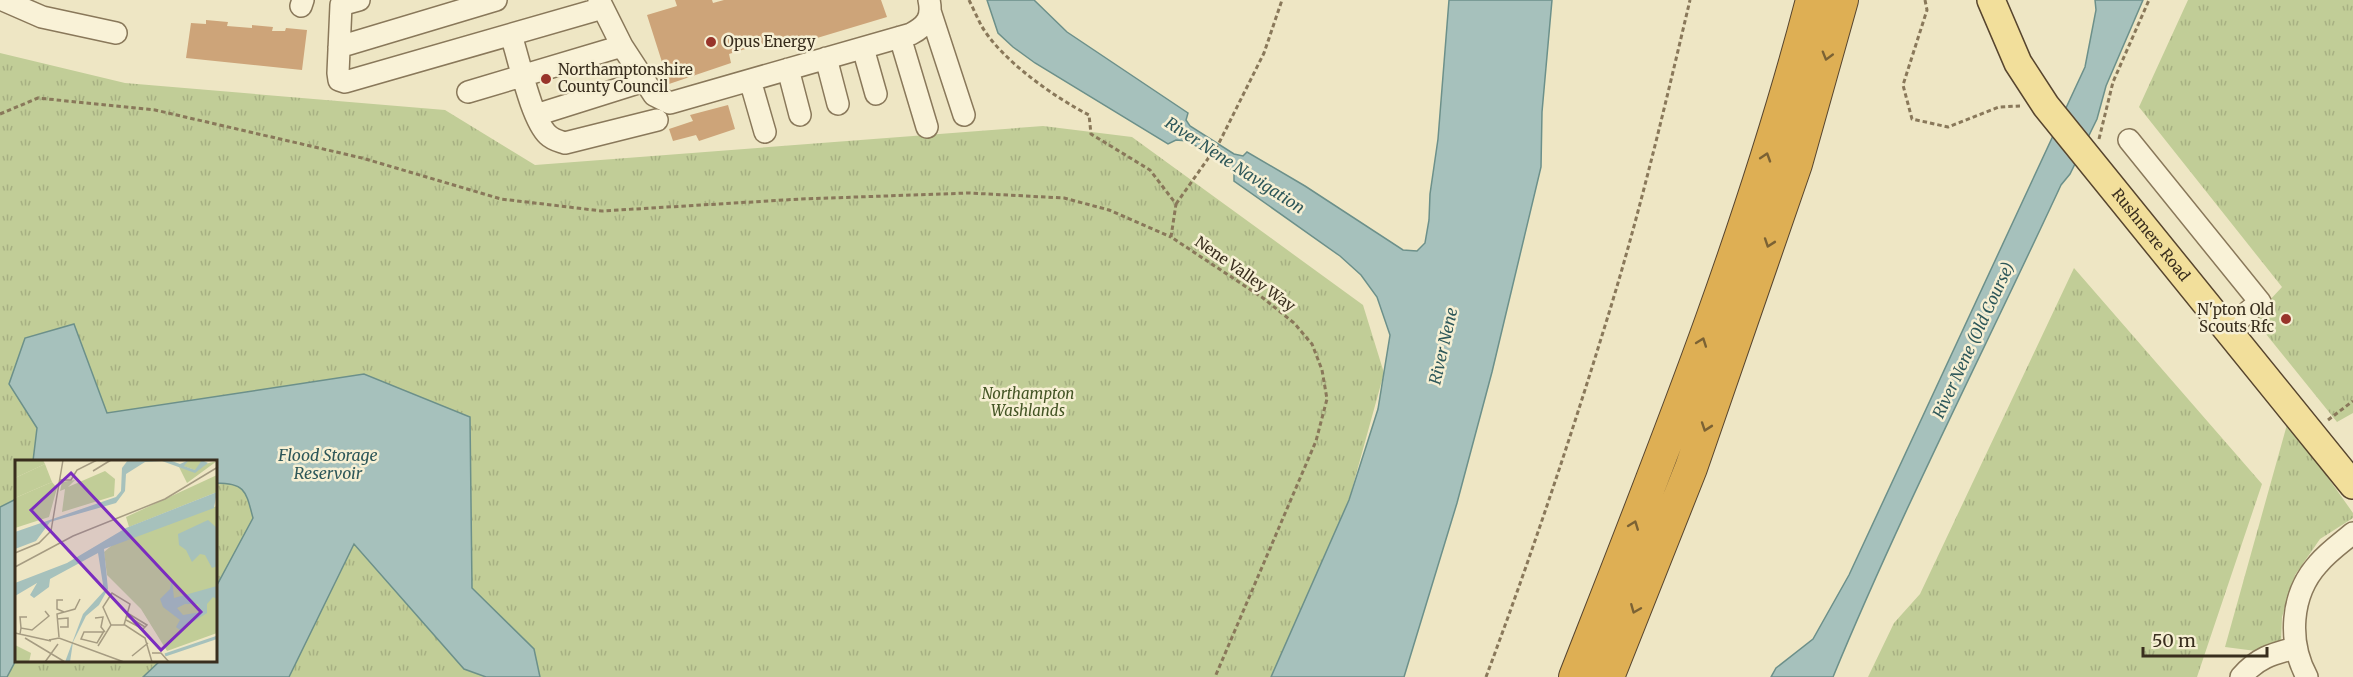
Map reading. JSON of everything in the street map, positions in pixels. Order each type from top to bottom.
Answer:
[{"type":"highway","points":[[1575,677],[1658,463],[1715,306],[1765,160],[1812,0]]},
{"type":"highway","points":[[1608,677],[1699,446],[1796,164],[1842,0]]},
{"type":"main road","name":"Rushmere Road","points":[[1991,0],[2018,63],[2050,110],[2353,485]]},
{"type":"street","points":[[3,0],[42,17],[116,33]]},
{"type":"street","points":[[359,0],[340,5],[339,80],[345,82],[511,35],[604,3],[622,46],[644,81],[654,95],[670,103],[900,37],[924,27],[929,17],[929,5]]},
{"type":"street","points":[[339,47],[496,0]]},
{"type":"street","points":[[929,5],[964,115]]},
{"type":"street","points":[[511,35],[536,115],[547,135],[565,142],[657,120]]},
{"type":"street","points":[[900,37],[927,127]]},
{"type":"street","points":[[468,92],[622,46]]},
{"type":"street","points":[[863,48],[876,94]]},
{"type":"street","points":[[826,58],[838,104]]},
{"type":"street","points":[[788,69],[801,115]]},
{"type":"street","points":[[536,115],[644,81]]},
{"type":"street","points":[[750,81],[765,132]]},
{"type":"street","points":[[2129,140],[2260,302],[2227,329]]},
{"type":"street","points":[[2307,677],[2295,648],[2295,616],[2310,575],[2332,549],[2353,533]]},
{"type":"street","points":[[2241,677],[2253,663],[2275,653],[2295,648]]},
{"type":"path","points":[[969,0],[982,27],[1014,64],[1071,106],[1089,115],[1091,134],[1150,170],[1176,204]]},
{"type":"path","points":[[1171,237],[1176,204],[1219,143],[1264,53],[1282,0]]},
{"type":"path","points":[[1486,677],[1534,547],[1605,327],[1668,94],[1690,0]]},
{"type":"path","points":[[1925,0],[1927,10],[1903,85],[1912,119],[1947,127],[1999,107],[2050,110]]},
{"type":"path","points":[[2087,157],[2102,132],[2113,82],[2149,0]]},
{"type":"path","name":"Nene Valley Way","points":[[0,114],[38,98],[155,110],[362,158],[501,199],[602,211],[801,199],[969,193],[1064,198],[1109,210],[1171,237],[1263,298],[1294,323],[1312,344],[1322,370],[1327,399],[1316,441],[1215,677]]},
{"type":"path","points":[[2311,433],[2353,401]]},
{"type":"green space","points":[[2188,0],[2353,0],[2353,413],[2337,422],[2253,318],[2282,287],[2139,107]]},
{"type":"green space","name":"Northampton Washlands","points":[[0,53],[125,83],[445,110],[535,165],[1043,126],[1132,137],[1363,305],[1384,373],[1349,500],[1271,677],[0,677]]},
{"type":"green space","points":[[2074,268],[2262,484],[2197,677],[1868,677],[1894,623],[1920,594]]},
{"type":"green space","points":[[2288,421],[2353,513],[2353,518],[2320,539],[2295,575],[2282,617],[2281,643],[2256,651],[2225,647]]},
{"type":"water","points":[[987,0],[1034,0],[1067,32],[1188,113],[1186,120],[1190,126],[1234,154],[1243,156],[1247,152],[1305,186],[1403,250],[1417,251],[1425,243],[1429,220],[1449,0],[1552,0],[1542,112],[1541,167],[1492,372],[1457,503],[1404,677],[1271,677],[1349,500],[1378,409],[1390,335],[1377,297],[1361,275],[1340,256],[1234,181],[1234,174],[1229,166],[1188,141],[1176,140],[1168,144],[1035,63],[1013,47],[998,33]]},
{"type":"water","name":"River Nene (Old Course)","points":[[2095,0],[2143,0],[2106,86],[2097,119],[2070,174],[2061,185],[1944,430],[1833,677],[1771,677],[1776,668],[1813,639],[1849,575],[2085,67],[2096,10]]},
{"type":"water","name":"Flood Storage Reservoir","points":[[74,324],[107,413],[364,374],[470,417],[472,588],[534,649],[540,677],[486,677],[464,669],[354,544],[289,677],[143,677],[159,662],[218,662],[218,583],[253,518],[246,496],[239,487],[218,483],[218,460],[33,460],[37,428],[9,384],[25,338]]},
{"type":"water","points":[[15,500],[15,662],[7,677],[0,677],[0,507]]},
{"type":"building","name":"Opus Energy","points":[[675,0],[712,0],[713,3],[724,0],[881,0],[887,17],[787,47],[784,37],[729,54],[731,63],[669,84],[647,15],[677,6]]},
{"type":"building","points":[[206,20],[228,22],[227,26],[273,27],[272,31],[285,31],[286,28],[307,30],[302,70],[186,58],[191,23],[206,24]]},
{"type":"building","points":[[728,105],[735,129],[699,141],[696,135],[673,141],[669,129],[693,121],[690,115]]},
{"type":"place","name":"Opus Energy","points":[[711,42]]},
{"type":"place","name":"Northamptonshire County Council","points":[[546,79]]},
{"type":"place","name":"N'pton Old Scouts Rfc","points":[[2286,319]]},
{"type":"water label","name":"River Nene Navigation","points":[[1235,165]]},
{"type":"water label","name":"River Nene","points":[[1443,346]]}]
